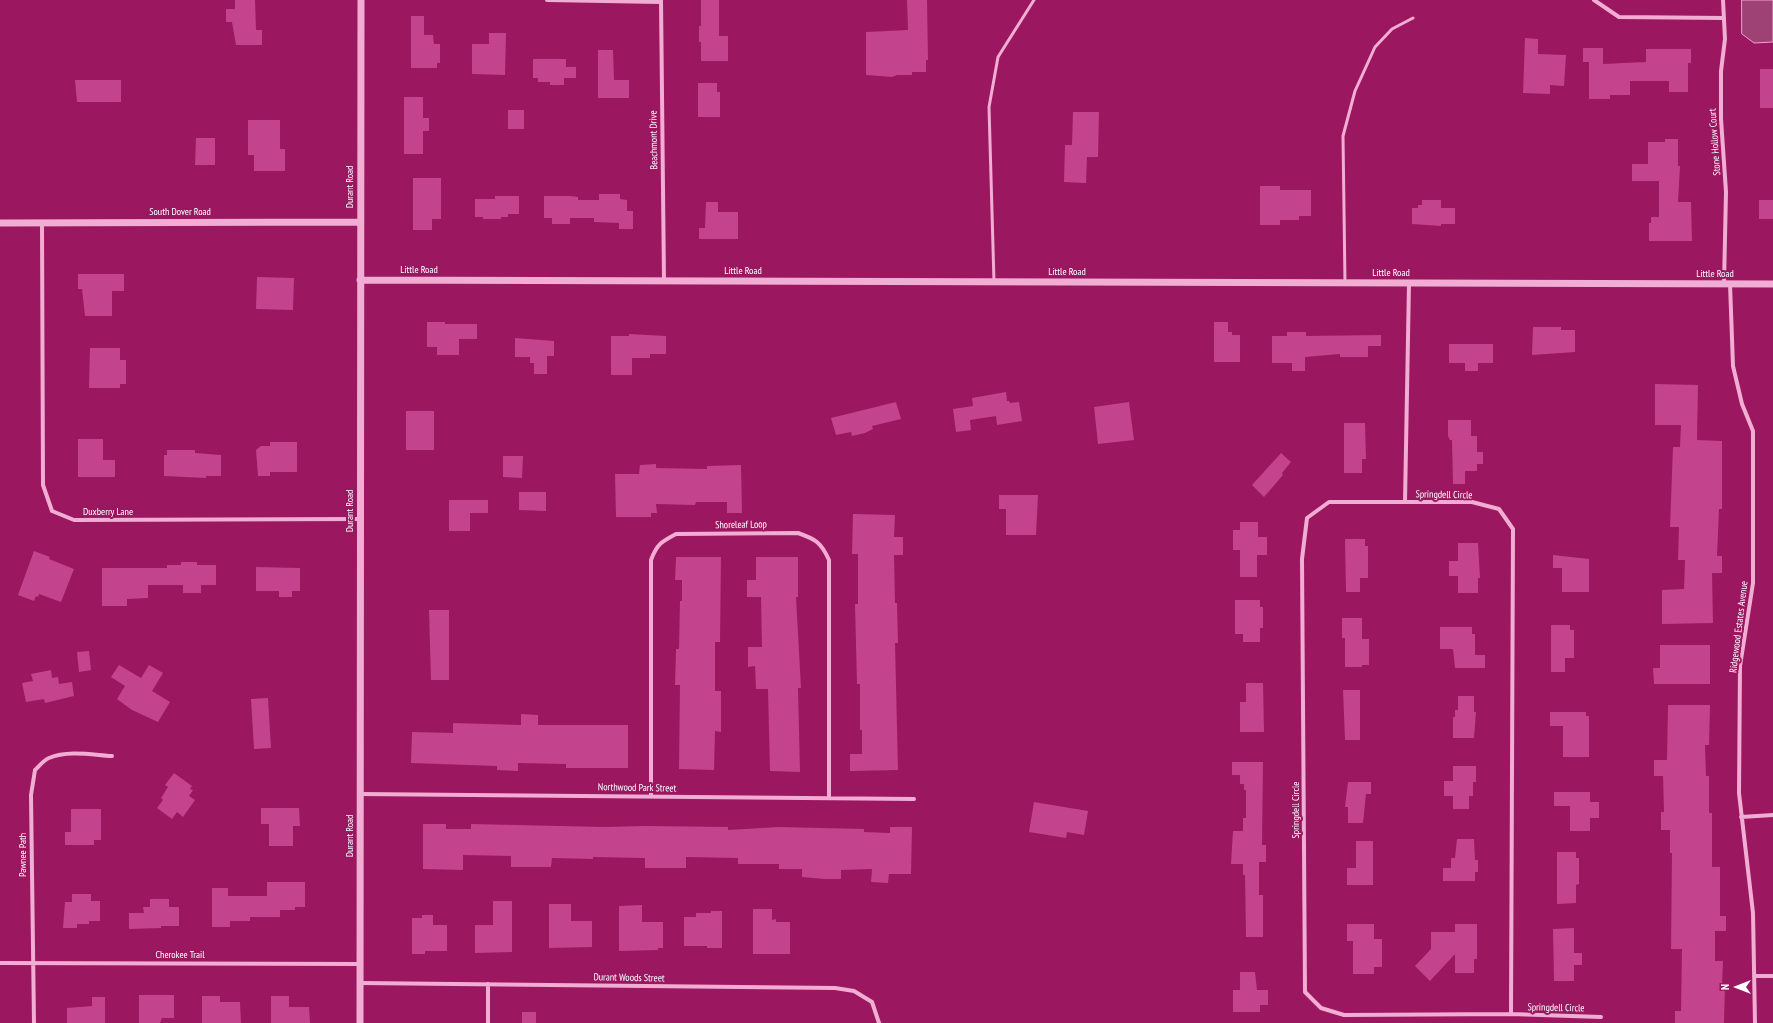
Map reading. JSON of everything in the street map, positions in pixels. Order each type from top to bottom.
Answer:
[{"type":"street","name":"Durant Road","points":[[360,1023],[361,0]]},
{"type":"street","points":[[547,0],[661,1]]},
{"type":"street","points":[[1594,0],[1619,17],[1724,18]]},
{"type":"street","name":"Stone Hollow Court","points":[[1723,0],[1726,39],[1721,71],[1721,119],[1726,192],[1727,284]]},
{"type":"street","name":"Beachmont Drive","points":[[661,1],[664,281]]},
{"type":"street","name":"South Dover Road","points":[[0,223],[360,222]]},
{"type":"street","name":"Duxberry Lane","points":[[42,223],[43,485],[52,511],[74,520],[360,519]]},
{"type":"street","name":"Little Road","points":[[360,280],[1773,284]]},
{"type":"street","name":"Springdell Circle","points":[[1405,502],[1409,283]]},
{"type":"street","name":"Ridgewood Estates Avenue","points":[[1727,284],[1733,366],[1742,404],[1753,431],[1753,583],[1740,666],[1739,793],[1753,913],[1755,1023]]},
{"type":"street","name":"Springdell Circle","points":[[1511,1014],[1513,529],[1499,509],[1472,502],[1330,502],[1307,518],[1302,559],[1305,992],[1321,1008],[1344,1015],[1511,1014],[1600,1017]]},
{"type":"street","name":"Shoreleaf Loop","points":[[651,796],[651,560],[655,549],[661,542],[676,534],[798,533],[812,538],[823,547],[829,560],[829,798]]},
{"type":"street","name":"Pawnee Path","points":[[34,1023],[32,963],[31,795],[35,770],[48,758],[62,755],[80,754],[112,756]]},
{"type":"street","name":"Northwood Park Street","points":[[360,794],[914,799]]},
{"type":"street","points":[[1741,817],[1773,815]]},
{"type":"street","name":"Cherokee Trail","points":[[0,963],[360,964]]},
{"type":"street","points":[[1755,976],[1773,976]]},
{"type":"street","name":"Durant Woods Street","points":[[360,983],[835,988],[854,991],[872,1002],[879,1023]]},
{"type":"street","points":[[488,984],[488,1023]]},
{"type":"lane","points":[[994,282],[989,107],[998,57],[1034,0]]},
{"type":"lane","points":[[1345,283],[1343,136],[1355,91],[1375,47],[1392,28],[1413,18]]},
{"type":"shaded area","points":[[1742,0],[1773,0],[1773,42],[1754,43],[1742,34]]},
{"type":"building","points":[[235,0],[255,0],[256,30],[262,30],[262,45],[236,45],[232,22],[226,22],[226,9],[235,9]]},
{"type":"building","points":[[701,0],[719,0],[719,36],[728,36],[728,61],[701,61],[699,26],[701,26]]},
{"type":"building","points":[[907,0],[927,0],[928,60],[926,60],[926,72],[912,72],[912,75],[897,75],[892,77],[866,75],[866,32],[908,30]]},
{"type":"building","points":[[411,16],[424,16],[424,35],[433,35],[434,44],[440,44],[440,63],[437,63],[437,68],[411,68]]},
{"type":"building","points":[[489,33],[506,33],[505,75],[472,74],[472,44],[489,44]]},
{"type":"building","points":[[1525,38],[1538,39],[1538,54],[1566,55],[1564,86],[1550,85],[1550,94],[1523,93]]},
{"type":"building","points":[[1583,48],[1603,48],[1603,64],[1646,62],[1646,49],[1691,49],[1691,63],[1688,63],[1688,92],[1669,92],[1669,81],[1630,81],[1630,95],[1610,95],[1610,99],[1589,99],[1589,62],[1583,62]]},
{"type":"building","points":[[598,50],[613,50],[614,80],[629,80],[629,98],[598,98]]},
{"type":"building","points":[[533,59],[566,59],[566,67],[576,67],[576,78],[564,78],[564,85],[550,85],[550,82],[538,82],[538,78],[533,78]]},
{"type":"building","points":[[1760,69],[1773,69],[1773,108],[1760,108]]},
{"type":"building","points":[[75,80],[121,80],[121,102],[77,102]]},
{"type":"building","points":[[698,83],[717,83],[717,92],[720,92],[720,117],[698,117]]},
{"type":"building","points":[[404,97],[423,97],[423,118],[429,118],[429,131],[423,131],[423,154],[404,154]]},
{"type":"building","points":[[508,110],[524,110],[524,129],[508,129]]},
{"type":"building","points":[[1073,112],[1099,112],[1098,157],[1087,157],[1086,183],[1064,182],[1065,145],[1072,145]]},
{"type":"building","points":[[248,120],[280,120],[280,149],[285,149],[285,171],[254,171],[254,155],[248,155]]},
{"type":"building","points":[[196,138],[215,138],[215,165],[195,165]]},
{"type":"building","points":[[1665,139],[1678,139],[1678,166],[1680,166],[1678,202],[1691,202],[1692,241],[1649,241],[1649,223],[1651,223],[1651,217],[1659,217],[1659,181],[1632,181],[1632,164],[1648,164],[1648,142],[1665,142]]},
{"type":"building","points":[[413,178],[441,178],[441,219],[432,219],[432,230],[413,230]]},
{"type":"building","points":[[1260,186],[1280,186],[1280,190],[1311,190],[1311,216],[1299,216],[1299,220],[1280,220],[1280,225],[1260,225]]},
{"type":"building","points":[[599,194],[620,194],[620,199],[627,200],[627,211],[633,211],[633,229],[619,229],[619,223],[594,222],[594,218],[570,218],[570,224],[552,224],[552,218],[544,218],[544,196],[570,196],[578,197],[578,200],[599,200]]},
{"type":"building","points":[[495,196],[519,196],[519,214],[508,214],[508,217],[501,217],[501,219],[483,219],[483,217],[475,217],[475,199],[495,199]]},
{"type":"building","points":[[1422,200],[1441,200],[1441,208],[1455,208],[1455,224],[1441,224],[1441,226],[1412,224],[1412,208],[1418,208],[1418,205],[1422,205]]},
{"type":"building","points":[[1759,200],[1773,200],[1773,219],[1759,219]]},
{"type":"building","points":[[706,202],[718,202],[718,212],[738,212],[738,239],[699,239],[699,228],[705,228]]},
{"type":"building","points":[[78,274],[124,274],[124,291],[112,291],[112,316],[85,316],[82,289],[78,289]]},
{"type":"building","points":[[257,277],[294,278],[293,310],[256,309]]},
{"type":"building","points":[[427,322],[445,322],[445,324],[477,324],[477,339],[459,339],[459,355],[437,355],[437,347],[427,347]]},
{"type":"building","points":[[1214,322],[1228,322],[1228,332],[1232,332],[1232,335],[1240,335],[1240,362],[1214,362]]},
{"type":"building","points":[[1533,327],[1561,327],[1561,330],[1575,330],[1575,352],[1532,355]]},
{"type":"building","points":[[1287,332],[1306,332],[1306,336],[1381,335],[1381,346],[1368,346],[1368,357],[1340,357],[1340,354],[1305,357],[1305,371],[1292,371],[1292,363],[1272,363],[1272,336],[1287,336]]},
{"type":"building","points":[[629,334],[666,336],[666,354],[650,354],[650,358],[632,358],[632,375],[611,375],[611,336],[629,336]]},
{"type":"building","points":[[515,338],[554,341],[554,356],[547,356],[547,374],[534,374],[534,363],[530,363],[530,357],[515,357]]},
{"type":"building","points":[[1449,344],[1493,344],[1493,363],[1478,363],[1478,371],[1465,371],[1465,363],[1449,363]]},
{"type":"building","points":[[90,348],[120,348],[120,360],[126,360],[126,384],[120,384],[120,388],[89,388]]},
{"type":"building","points":[[1655,384],[1698,385],[1697,440],[1722,441],[1722,509],[1719,509],[1717,556],[1722,556],[1722,573],[1712,573],[1713,623],[1662,624],[1662,590],[1684,589],[1685,560],[1678,560],[1679,527],[1670,527],[1673,447],[1680,447],[1681,425],[1655,425]]},
{"type":"building","points":[[1006,392],[1007,401],[1010,403],[1019,402],[1022,421],[997,425],[996,416],[970,420],[971,430],[956,432],[953,409],[973,406],[972,398]]},
{"type":"building","points":[[896,402],[901,419],[872,426],[873,429],[865,433],[852,436],[851,432],[836,435],[831,418]]},
{"type":"building","points":[[1129,402],[1134,440],[1098,444],[1094,407]]},
{"type":"building","points":[[406,411],[434,411],[434,450],[406,450]]},
{"type":"building","points":[[1448,420],[1471,420],[1471,436],[1477,436],[1477,452],[1483,452],[1483,464],[1477,464],[1477,471],[1465,471],[1465,484],[1453,484],[1452,440],[1450,440],[1448,436]]},
{"type":"building","points":[[1344,423],[1365,423],[1366,459],[1362,459],[1362,473],[1344,473]]},
{"type":"building","points":[[78,439],[103,439],[103,460],[115,460],[115,477],[78,477]]},
{"type":"building","points":[[270,442],[297,442],[297,472],[270,472],[270,476],[258,476],[256,450],[261,446],[270,446]]},
{"type":"building","points":[[167,450],[195,450],[195,453],[221,455],[221,476],[206,476],[206,478],[164,476],[164,455],[167,455]]},
{"type":"building","points":[[1281,453],[1291,462],[1282,473],[1283,475],[1264,497],[1252,485]]},
{"type":"building","points":[[503,456],[523,456],[522,478],[503,477]]},
{"type":"building","points":[[656,464],[656,468],[707,469],[707,466],[741,465],[742,513],[727,513],[727,502],[696,502],[695,505],[656,504],[657,513],[651,513],[651,517],[616,517],[615,474],[639,474],[640,465]]},
{"type":"building","points":[[519,492],[546,492],[546,511],[519,510]]},
{"type":"building","points":[[999,495],[1038,495],[1036,535],[1006,535],[1006,509],[999,509]]},
{"type":"building","points":[[449,500],[488,500],[488,513],[470,513],[470,531],[449,531]]},
{"type":"building","points":[[853,514],[895,515],[894,537],[903,537],[903,555],[894,555],[898,643],[895,643],[898,770],[850,771],[850,754],[862,754],[862,730],[860,730],[860,684],[857,684],[855,604],[858,604],[858,554],[852,554]]},
{"type":"building","points":[[1240,522],[1258,522],[1258,537],[1267,537],[1267,555],[1257,555],[1257,577],[1240,577],[1240,550],[1233,550],[1233,530],[1240,530]]},
{"type":"building","points":[[1345,539],[1365,539],[1365,546],[1368,546],[1368,578],[1360,578],[1360,592],[1346,592]]},
{"type":"building","points":[[1458,543],[1478,543],[1480,578],[1478,578],[1478,593],[1458,593],[1458,576],[1449,576],[1449,561],[1458,561]]},
{"type":"building","points":[[34,551],[74,569],[61,602],[39,594],[38,597],[36,596],[34,601],[18,595]]},
{"type":"building","points":[[1553,555],[1589,559],[1589,592],[1562,592],[1562,568],[1553,568]]},
{"type":"building","points":[[676,557],[721,557],[720,642],[715,642],[715,691],[721,691],[721,732],[715,731],[714,770],[679,769],[680,685],[675,685],[676,649],[679,649],[682,580],[675,580]]},
{"type":"building","points":[[756,557],[798,557],[798,597],[796,597],[801,688],[798,688],[800,772],[770,771],[768,689],[756,689],[755,666],[748,667],[748,647],[762,647],[761,597],[747,597],[747,580],[756,580]]},
{"type":"building","points":[[181,562],[197,562],[197,565],[216,565],[216,585],[201,585],[201,593],[183,593],[183,585],[148,585],[148,598],[127,599],[127,606],[102,606],[102,568],[167,568],[167,565],[181,565]]},
{"type":"building","points":[[256,567],[300,568],[300,591],[292,591],[292,597],[279,597],[279,591],[256,591]]},
{"type":"building","points":[[1235,600],[1260,600],[1260,607],[1263,607],[1263,628],[1260,628],[1260,642],[1243,642],[1243,634],[1235,634]]},
{"type":"building","points":[[429,610],[449,610],[449,680],[431,680]]},
{"type":"building","points":[[1342,618],[1362,618],[1362,639],[1369,639],[1369,665],[1362,665],[1362,667],[1345,667],[1345,638],[1342,638]]},
{"type":"building","points":[[1551,625],[1570,625],[1570,630],[1574,630],[1574,658],[1565,658],[1565,672],[1551,672]]},
{"type":"building","points":[[1440,627],[1472,627],[1472,634],[1475,634],[1475,655],[1485,655],[1485,668],[1455,668],[1453,649],[1440,649]]},
{"type":"building","points":[[1660,645],[1710,645],[1710,684],[1654,684],[1653,668],[1660,668]]},
{"type":"building","points":[[89,651],[91,670],[79,672],[77,652]]},
{"type":"building","points":[[119,665],[141,678],[149,665],[163,673],[152,691],[170,702],[158,722],[132,710],[117,699],[125,686],[111,677]]},
{"type":"building","points":[[51,670],[52,678],[58,677],[59,684],[72,682],[74,696],[45,703],[44,699],[26,702],[22,683],[33,681],[31,674]]},
{"type":"building","points":[[1246,683],[1263,683],[1264,732],[1240,732],[1240,702],[1246,702]]},
{"type":"building","points":[[1343,690],[1360,690],[1360,740],[1345,740]]},
{"type":"building","points":[[1458,696],[1474,696],[1474,712],[1476,712],[1474,738],[1453,738],[1453,717],[1455,717],[1455,710],[1458,710]]},
{"type":"building","points":[[268,698],[271,748],[254,749],[251,699]]},
{"type":"building","points":[[1668,705],[1710,705],[1709,745],[1705,745],[1706,776],[1709,776],[1709,813],[1712,813],[1712,867],[1720,867],[1720,916],[1726,916],[1726,931],[1715,931],[1715,961],[1723,961],[1722,985],[1725,985],[1724,1023],[1675,1023],[1675,1011],[1681,1011],[1682,949],[1671,949],[1672,853],[1670,853],[1670,830],[1661,830],[1661,812],[1664,812],[1663,776],[1654,776],[1654,760],[1667,760]]},
{"type":"building","points":[[1550,712],[1586,712],[1586,716],[1589,716],[1589,757],[1563,757],[1563,726],[1550,726]]},
{"type":"building","points":[[521,714],[538,715],[538,725],[628,725],[628,768],[566,768],[566,764],[518,763],[518,771],[497,770],[497,766],[411,763],[412,732],[453,733],[453,723],[521,725]]},
{"type":"building","points":[[1232,762],[1263,762],[1262,845],[1266,845],[1266,862],[1259,862],[1259,895],[1263,895],[1263,937],[1246,937],[1245,875],[1243,875],[1243,864],[1231,864],[1233,831],[1243,831],[1243,818],[1246,818],[1246,790],[1244,790],[1244,784],[1240,784],[1240,775],[1232,775]]},
{"type":"building","points":[[1453,766],[1476,766],[1476,782],[1473,782],[1473,796],[1469,796],[1469,809],[1453,809],[1453,796],[1444,796],[1444,781],[1453,781]]},
{"type":"building","points":[[174,773],[192,786],[190,789],[193,790],[189,796],[195,800],[183,817],[177,812],[172,819],[157,808],[163,800],[161,798],[168,787],[165,785]]},
{"type":"building","points":[[1348,782],[1371,782],[1371,794],[1366,794],[1363,823],[1348,823],[1348,807],[1345,807]]},
{"type":"building","points":[[1554,792],[1590,792],[1590,802],[1599,802],[1599,818],[1590,818],[1590,831],[1570,831],[1570,806],[1554,806]]},
{"type":"building","points":[[1034,802],[1088,811],[1084,835],[1067,832],[1066,838],[1029,832]]},
{"type":"building","points":[[261,808],[299,808],[300,826],[293,826],[293,846],[269,846],[269,824],[261,824]]},
{"type":"building","points":[[71,809],[101,809],[101,840],[94,840],[94,845],[65,845],[65,832],[71,832]]},
{"type":"building","points":[[423,824],[446,824],[446,829],[471,829],[471,824],[604,827],[728,827],[728,830],[779,827],[864,829],[864,832],[890,833],[890,827],[912,827],[911,874],[889,874],[888,883],[871,882],[872,869],[841,870],[841,879],[824,879],[802,877],[802,869],[779,869],[779,864],[738,864],[738,858],[686,857],[686,868],[645,868],[645,858],[593,857],[593,859],[552,858],[551,867],[511,867],[511,856],[463,855],[463,870],[423,869]]},
{"type":"building","points":[[1457,839],[1474,839],[1475,860],[1478,860],[1478,872],[1475,872],[1475,881],[1443,881],[1443,868],[1451,868],[1451,858],[1455,858]]},
{"type":"building","points":[[1356,841],[1373,841],[1373,885],[1347,885],[1347,868],[1356,868]]},
{"type":"building","points":[[1557,852],[1576,852],[1576,858],[1579,858],[1579,884],[1576,885],[1576,903],[1557,904]]},
{"type":"building","points":[[267,882],[305,882],[305,907],[295,907],[295,910],[280,910],[280,917],[250,917],[250,921],[230,921],[230,927],[212,927],[212,888],[228,888],[228,896],[267,896]]},
{"type":"building","points":[[72,894],[91,894],[91,901],[100,901],[100,921],[89,921],[89,924],[77,924],[77,928],[63,928],[65,902],[72,902]]},
{"type":"building","points":[[150,899],[169,899],[169,907],[179,907],[179,926],[129,929],[129,913],[144,913],[143,907],[150,907]]},
{"type":"building","points":[[493,901],[512,901],[512,952],[475,953],[475,925],[493,925]]},
{"type":"building","points":[[549,904],[571,904],[571,921],[592,921],[592,947],[549,948]]},
{"type":"building","points":[[642,905],[642,922],[663,922],[663,948],[658,948],[658,950],[619,951],[619,906]]},
{"type":"building","points":[[753,909],[772,909],[772,920],[776,919],[776,922],[790,922],[790,954],[753,954]]},
{"type":"building","points":[[711,911],[722,911],[722,948],[707,948],[707,946],[684,946],[684,917],[696,917],[696,913],[711,913]]},
{"type":"building","points":[[422,915],[433,915],[433,925],[447,925],[447,951],[425,951],[425,954],[412,954],[412,918],[422,918]]},
{"type":"building","points":[[1347,924],[1374,924],[1374,939],[1382,939],[1382,967],[1374,967],[1374,974],[1353,974],[1353,941],[1347,941]]},
{"type":"building","points":[[1455,924],[1477,924],[1477,959],[1474,959],[1474,973],[1455,973],[1455,954],[1430,981],[1415,966],[1431,949],[1431,932],[1455,932]]},
{"type":"building","points":[[1574,928],[1574,953],[1582,953],[1582,965],[1574,965],[1574,981],[1554,981],[1553,929]]},
{"type":"building","points":[[1240,972],[1255,972],[1257,990],[1268,990],[1268,1005],[1260,1005],[1260,1012],[1233,1012],[1233,990],[1240,990]]},
{"type":"building","points":[[139,995],[174,995],[174,1018],[162,1018],[160,1023],[139,1023]]},
{"type":"building","points":[[202,996],[220,996],[220,1002],[240,1002],[241,1023],[202,1023]]},
{"type":"building","points":[[271,996],[289,996],[289,1007],[309,1007],[310,1023],[271,1023]]},
{"type":"building","points":[[92,997],[105,997],[105,1023],[67,1023],[67,1008],[92,1006]]},
{"type":"building","points":[[522,1012],[536,1012],[536,1023],[522,1023]]}]
